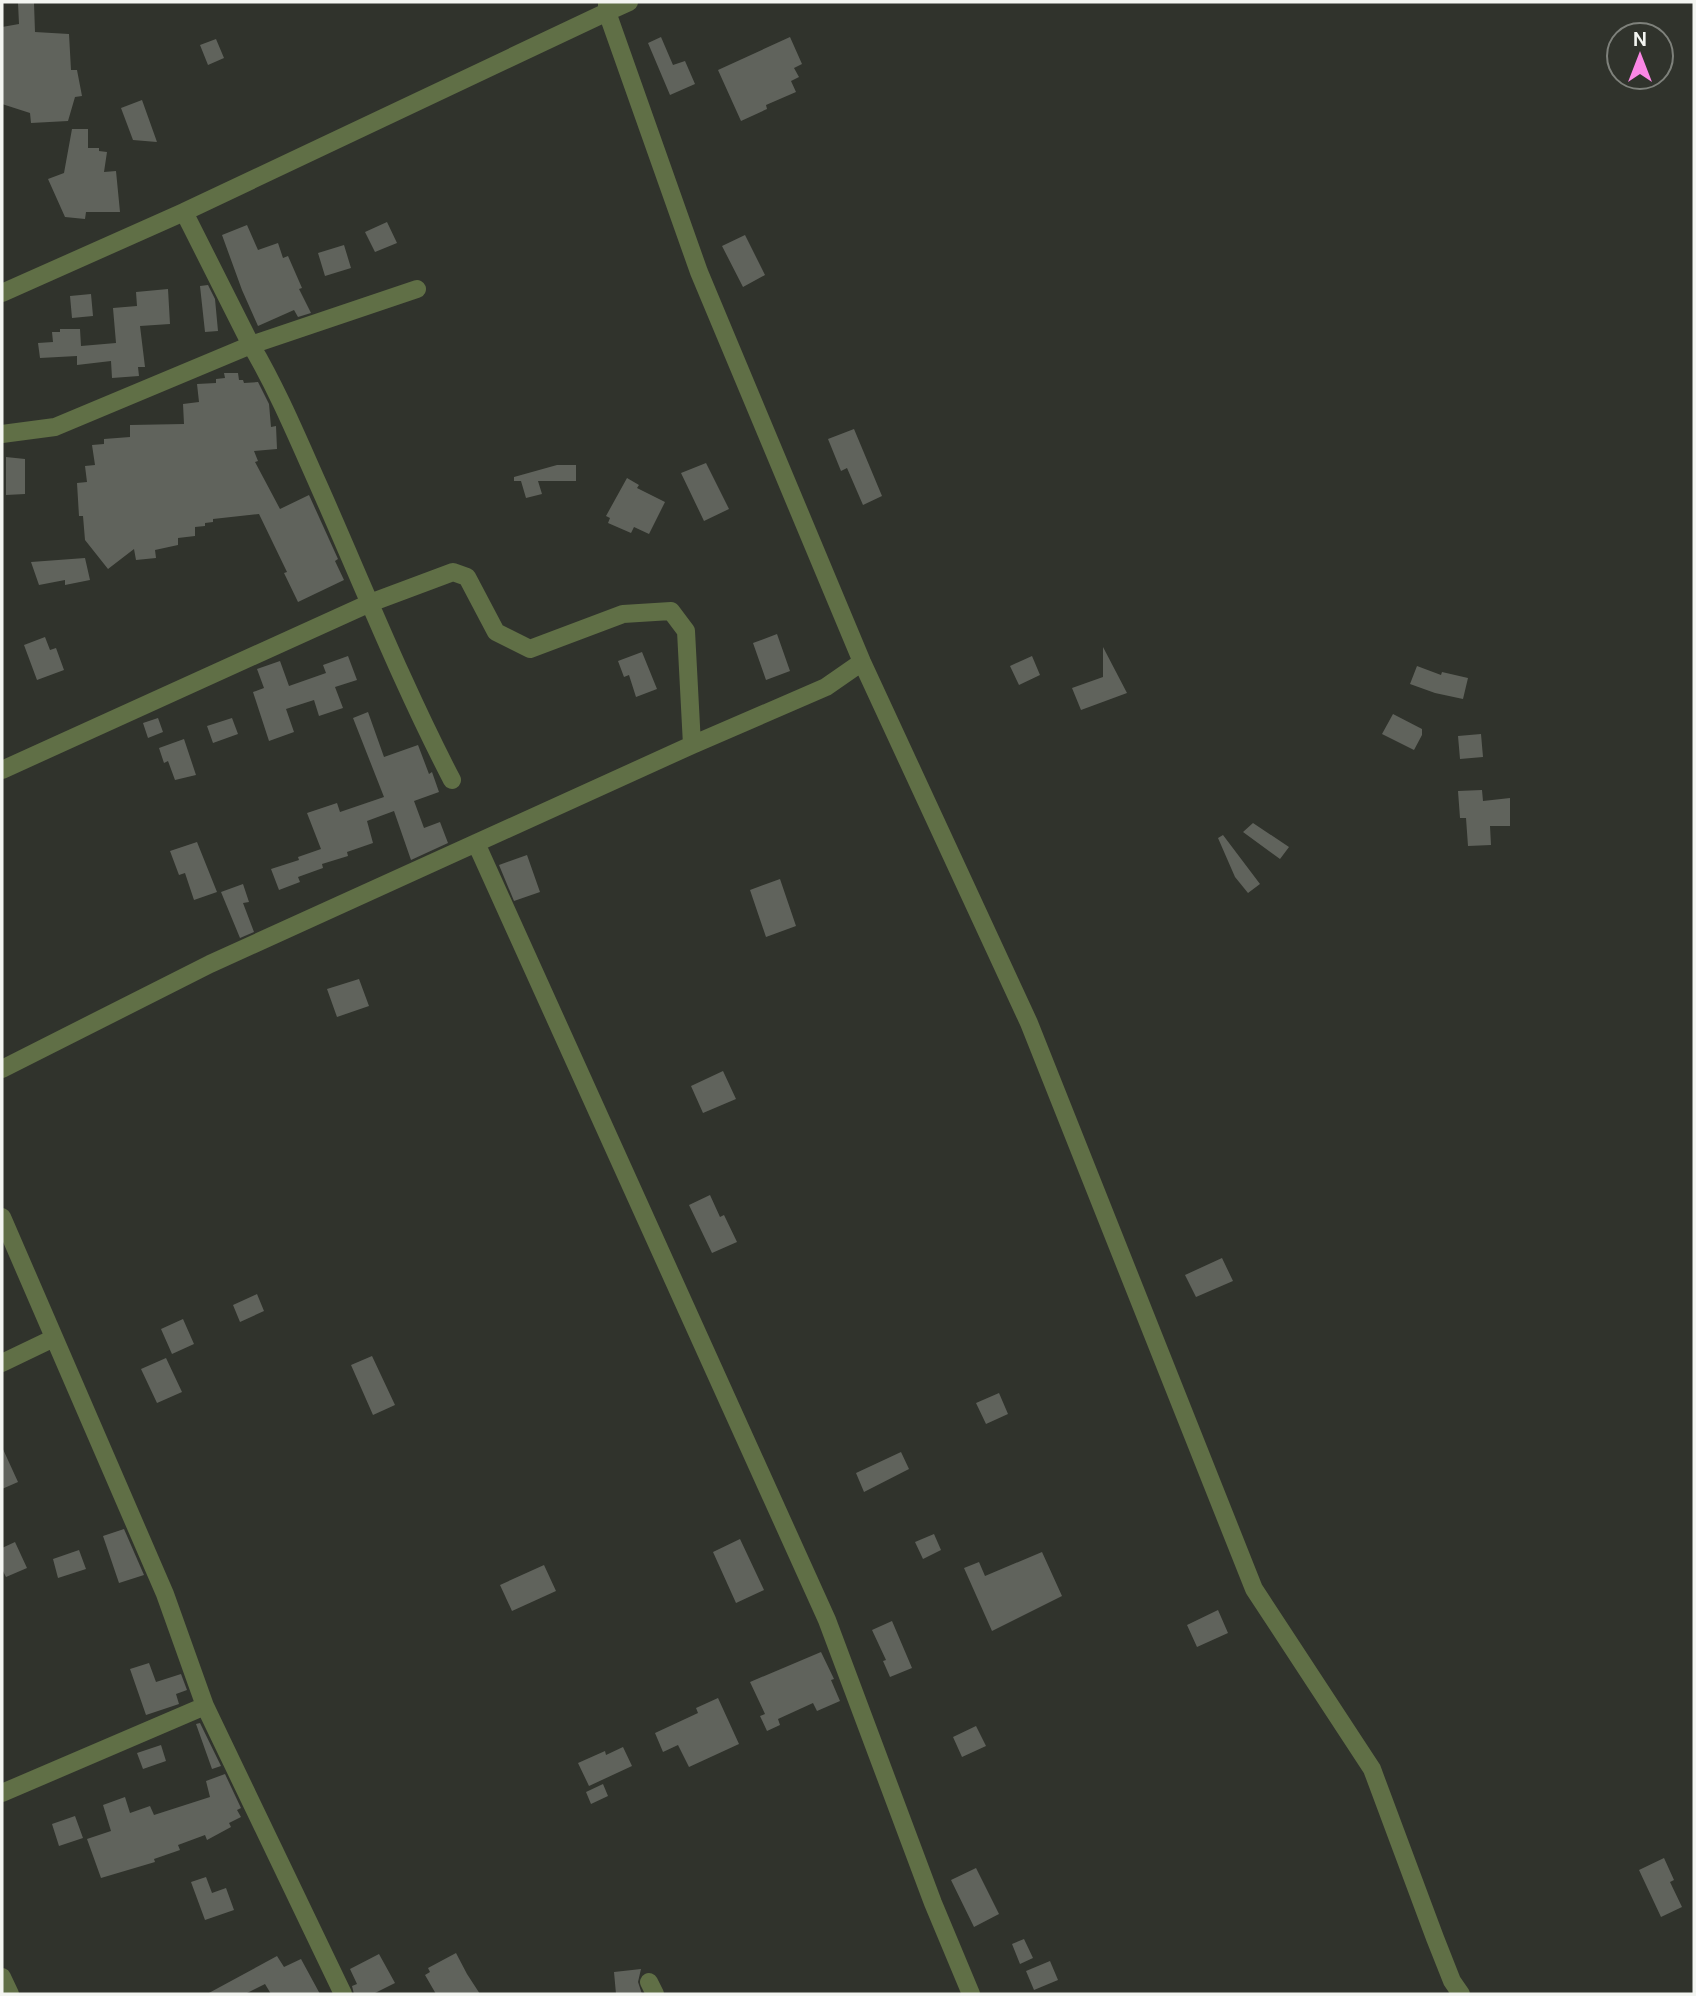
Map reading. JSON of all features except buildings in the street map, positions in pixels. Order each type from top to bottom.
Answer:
[{"type":"street","points":[[2,293],[184,212],[607,7],[629,2]]},
{"type":"street","points":[[607,7],[699,272],[862,662],[1029,1023],[1254,1589],[1372,1769],[1452,1981],[1461,1994]]},
{"type":"street","points":[[184,212],[270,380],[417,715],[452,780]]},
{"type":"street","points":[[2,434],[55,427],[251,345],[416,289]]},
{"type":"street","points":[[2,770],[370,603],[453,572],[467,577],[496,632],[530,649],[623,614],[671,611],[686,631],[692,745]]},
{"type":"street","points":[[2,1069],[210,964],[826,687],[862,662]]},
{"type":"street","points":[[476,843],[827,1620],[933,1903],[971,1994]]},
{"type":"street","points":[[2,1217],[165,1594],[205,1706],[344,1994]]},
{"type":"street","points":[[2,1363],[54,1338]]},
{"type":"street","points":[[2,1793],[205,1706]]},
{"type":"street","points":[[2,1977],[10,1994]]}]
